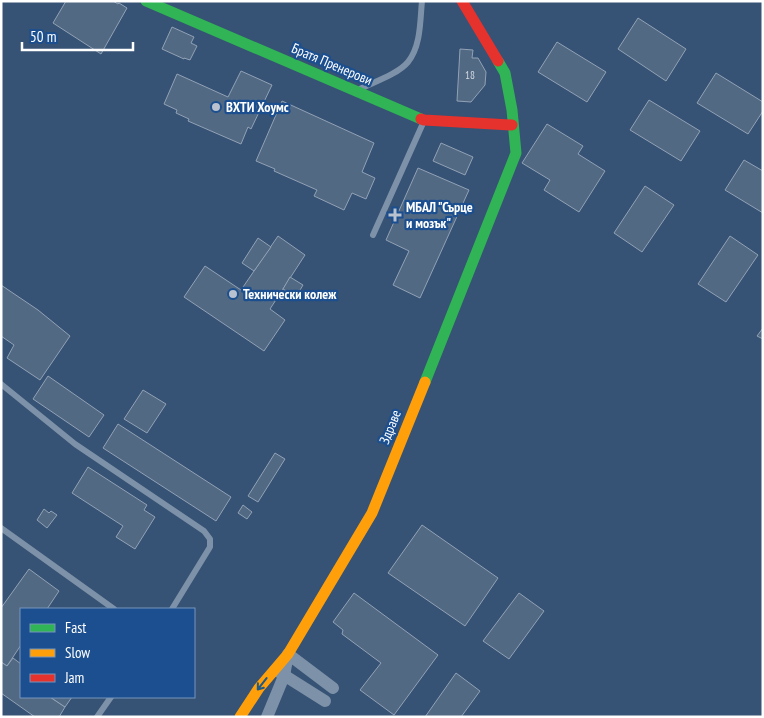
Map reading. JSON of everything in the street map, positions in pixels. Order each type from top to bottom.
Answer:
[{"type":"street","name":"Братя Пренерови","points":[[146,1],[424,120],[512,125]]},
{"type":"street","name":"Здраве","points":[[288,654],[372,513],[516,153],[512,110],[505,73],[462,1]]},
{"type":"street","points":[[267,717],[279,672],[288,654],[333,688]]},
{"type":"street","points":[[279,672],[325,701]]},
{"type":"street","points":[[240,717],[259,688],[279,672]]},
{"type":"lane","points":[[356,91],[397,71],[414,54],[422,1]]},
{"type":"lane","points":[[373,235],[424,120]]},
{"type":"lane","points":[[1,384],[75,444],[204,531],[210,539],[210,547],[173,608]]},
{"type":"lane","points":[[1,528],[113,608]]},
{"type":"lane","points":[[97,717],[110,698]]},
{"type":"building","points":[[66,1],[113,1],[127,8],[101,54],[53,23]]},
{"type":"building","points":[[638,18],[686,49],[666,81],[618,49]]},
{"type":"building","points":[[172,27],[194,37],[191,43],[197,46],[190,60],[162,49]]},
{"type":"building","points":[[557,42],[606,72],[587,102],[538,72]]},
{"type":"building","points":[[460,49],[473,50],[472,58],[478,58],[486,72],[485,85],[471,102],[457,101]]},
{"type":"building","name":"ВХТИ Хоумс","points":[[241,71],[272,85],[251,129],[248,127],[241,144],[188,121],[189,119],[176,113],[177,110],[164,104],[177,74],[228,97]]},
{"type":"building","points":[[716,73],[763,102],[763,111],[748,134],[697,103]]},
{"type":"building","points":[[649,100],[700,131],[681,161],[630,130]]},
{"type":"building","points":[[282,101],[374,143],[362,172],[375,178],[366,199],[352,193],[344,210],[314,196],[317,190],[256,161]]},
{"type":"building","points":[[547,124],[583,146],[578,154],[605,171],[579,212],[544,190],[550,180],[522,163]]},
{"type":"building","points":[[441,143],[473,157],[465,175],[433,161]]},
{"type":"building","points":[[744,160],[763,171],[763,213],[725,190]]},
{"type":"building","points":[[418,168],[469,190],[420,298],[393,285],[409,251],[386,240]]},
{"type":"building","points":[[645,186],[674,205],[642,252],[614,233]]},
{"type":"building","name":"Технически колеж","points":[[278,236],[305,255],[270,309],[285,320],[264,351],[184,297],[205,266],[241,290]]},
{"type":"building","points":[[730,236],[758,255],[726,302],[698,284]]},
{"type":"building","points":[[258,238],[271,247],[254,271],[242,263]]},
{"type":"building","points":[[290,277],[303,285],[296,297],[283,289]]},
{"type":"building","points":[[1,285],[38,310],[70,336],[40,380],[7,358],[14,345],[1,336]]},
{"type":"building","points":[[763,328],[763,339],[757,336]]},
{"type":"building","points":[[48,376],[104,415],[89,437],[33,399]]},
{"type":"building","points":[[143,390],[166,404],[147,433],[124,419]]},
{"type":"building","points":[[118,424],[231,497],[216,521],[103,448]]},
{"type":"building","points":[[275,453],[285,459],[258,502],[248,496]]},
{"type":"building","points":[[88,467],[147,505],[144,510],[155,517],[135,549],[116,537],[123,526],[72,493]]},
{"type":"building","points":[[243,505],[252,512],[247,519],[238,513]]},
{"type":"building","points":[[44,509],[49,513],[51,511],[57,515],[47,528],[37,520]]},
{"type":"building","points":[[422,525],[498,578],[465,626],[388,573]]},
{"type":"building","points":[[29,569],[59,591],[48,608],[20,608],[20,646],[7,666],[1,662],[1,608]]},
{"type":"building","points":[[354,593],[438,655],[394,715],[360,690],[381,663],[342,634],[343,630],[333,622]]},
{"type":"building","points":[[519,593],[544,611],[509,659],[483,641]]},
{"type":"building","points":[[13,658],[20,663],[20,698],[52,698],[65,707],[59,717],[35,717],[1,693],[1,662],[7,666]]},
{"type":"building","points":[[456,673],[480,691],[461,717],[425,717]]},
{"type":"building","points":[[52,698],[71,698],[65,707]]},
{"type":"traffic: fast","points":[[146,1],[421,119]]},
{"type":"traffic: fast","points":[[425,382],[516,153],[512,110],[505,73],[498,61]]},
{"type":"traffic: slow","points":[[240,717],[259,688],[288,654],[372,513],[425,382]]},
{"type":"traffic: jam","points":[[462,1],[498,61]]},
{"type":"traffic: jam","points":[[421,119],[512,125]]},
{"type":"place","name":"ВХТИ Хоумс","points":[[216,107]]},
{"type":"place","name":"МБАЛ \"Сърце и мозък\"","points":[[395,215]]},
{"type":"place","name":"Технически колеж","points":[[233,294]]}]
